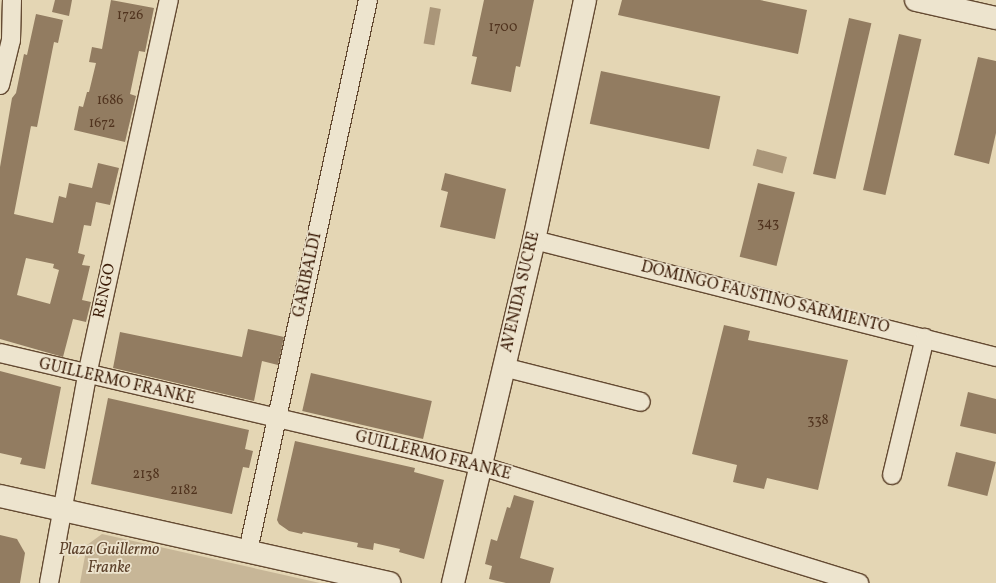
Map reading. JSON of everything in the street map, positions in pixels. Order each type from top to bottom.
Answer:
[{"type":"street","points":[[0,85],[11,40],[12,0]]},
{"type":"street","name":"RENGO","points":[[49,583],[61,510],[87,375],[169,0]]},
{"type":"street","name":"GARIBALDI","points":[[248,551],[278,420],[368,0]]},
{"type":"street","name":"AVENIDA SUCRE","points":[[453,583],[534,240],[585,0]]},
{"type":"street","points":[[916,0],[996,18]]},
{"type":"street","name":"DOMINGO FAUSTINO SARMIENTO","points":[[534,240],[996,356]]},
{"type":"street","points":[[892,475],[925,338]]},
{"type":"street","name":"GUILLERMO FRANKE","points":[[0,353],[278,420],[481,466],[859,583]]},
{"type":"street","points":[[504,367],[641,402]]},
{"type":"street","points":[[0,496],[389,583]]},
{"type":"green space","name":"Plaza Guillermo Franke","points":[[102,534],[320,583],[80,583],[87,545]]},
{"type":"shaded area","points":[[430,7],[441,9],[434,45],[424,43]]},
{"type":"shaded area","points":[[757,149],[787,157],[783,173],[753,165]]},
{"type":"building","points":[[55,0],[72,0],[69,16],[52,12]]},
{"type":"building","points":[[111,0],[154,8],[145,52],[139,51],[130,94],[136,96],[125,142],[74,130],[79,106],[83,107],[87,92],[89,92],[96,63],[89,62],[92,47],[102,49]]},
{"type":"building","points":[[484,0],[534,0],[520,67],[516,66],[511,92],[471,84],[477,57],[472,56]]},
{"type":"building","points":[[622,0],[760,0],[807,10],[798,54],[618,15]]},
{"type":"building","points":[[36,14],[63,20],[58,43],[54,42],[37,127],[31,126],[14,214],[53,223],[59,196],[66,198],[69,183],[92,188],[98,163],[119,168],[110,205],[96,202],[91,226],[84,225],[78,253],[85,255],[82,265],[90,266],[82,300],[91,302],[86,322],[73,319],[63,357],[0,339],[0,167],[12,98],[16,93],[24,54],[27,55]],"holes":[[[26,258],[54,264],[53,268],[59,270],[50,304],[17,295]]]},
{"type":"building","points":[[849,18],[871,23],[835,179],[813,174]]},
{"type":"building","points":[[899,34],[921,39],[885,195],[863,190]]},
{"type":"building","points":[[978,57],[996,61],[996,133],[989,164],[954,155]]},
{"type":"building","points":[[601,71],[720,96],[709,149],[590,124]]},
{"type":"building","points":[[445,173],[506,189],[495,239],[440,227],[448,192],[441,190]]},
{"type":"building","points":[[758,183],[795,192],[776,266],[740,257]]},
{"type":"building","points":[[724,325],[750,331],[748,340],[848,360],[818,490],[767,478],[764,489],[733,482],[737,465],[692,454]]},
{"type":"building","points":[[248,329],[284,337],[278,365],[262,361],[254,401],[113,368],[120,332],[242,357]]},
{"type":"building","points":[[0,371],[61,387],[45,469],[20,464],[22,458],[0,453]]},
{"type":"building","points":[[311,373],[432,401],[423,439],[302,411]]},
{"type":"building","points":[[968,392],[996,399],[996,434],[960,426]]},
{"type":"building","points":[[108,398],[249,430],[245,449],[253,451],[249,468],[243,467],[232,514],[91,484]]},
{"type":"building","points":[[295,441],[415,468],[414,472],[444,480],[424,559],[399,552],[400,549],[374,543],[373,550],[357,547],[358,543],[303,532],[302,534],[289,531],[279,524],[277,520]]},
{"type":"building","points":[[956,452],[996,462],[987,496],[948,486]]},
{"type":"building","points":[[514,495],[534,501],[520,558],[554,568],[550,583],[506,583],[489,579],[492,566],[485,564],[491,539],[497,541],[507,507],[510,508]]},
{"type":"building","points":[[0,535],[17,539],[25,553],[20,583],[0,583]]}]
